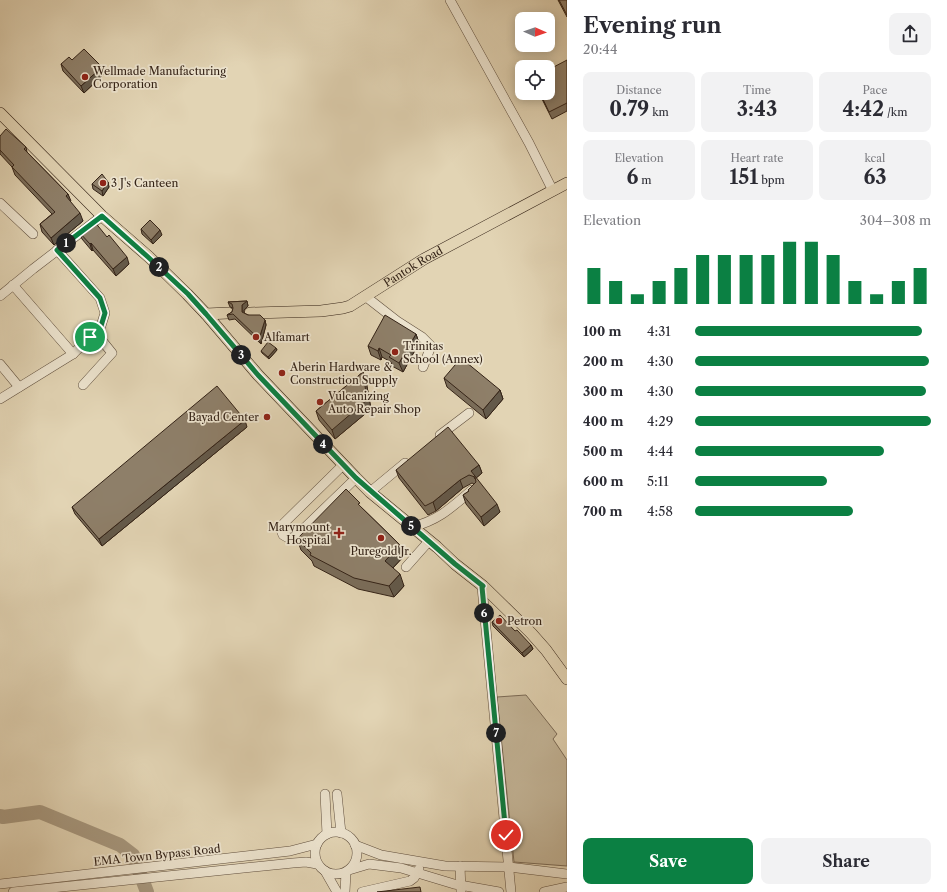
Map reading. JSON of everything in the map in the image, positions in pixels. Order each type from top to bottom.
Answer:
[{"type":"main road","points":[[0,113],[102,216],[148,257],[206,314],[258,375],[370,492],[483,586],[532,633],[567,679]]},
{"type":"main road","name":"Pantok Road","points":[[250,313],[321,311],[350,306],[424,259],[567,183]]},
{"type":"main road","points":[[206,314],[228,313]]},
{"type":"street","points":[[450,0],[526,136],[553,191]]},
{"type":"street","points":[[0,203],[33,234]]},
{"type":"street","points":[[0,217],[8,210]]},
{"type":"street","points":[[0,296],[102,216]]},
{"type":"street","points":[[0,399],[72,354],[101,326],[105,313],[100,298],[57,250]]},
{"type":"street","points":[[13,285],[72,354]]},
{"type":"street","points":[[365,296],[397,321],[422,337],[431,346],[423,367]]},
{"type":"street","points":[[83,385],[112,353],[95,332]]},
{"type":"street","points":[[0,364],[19,387]]},
{"type":"street","points":[[434,440],[469,413]]},
{"type":"street","points":[[370,492],[410,459]]},
{"type":"street","points":[[343,465],[283,524],[281,530],[283,535],[290,539],[296,537],[356,478]]},
{"type":"street","points":[[412,526],[424,524],[444,514],[473,489]]},
{"type":"street","points":[[406,567],[429,540]]},
{"type":"street","points":[[483,586],[511,892]]},
{"type":"street","points":[[325,794],[327,834]]},
{"type":"street","points":[[337,794],[341,833]]},
{"type":"street","points":[[337,892],[325,871],[318,864],[315,854],[317,844],[323,836],[332,832],[341,833],[350,837],[355,845],[357,854],[356,860],[348,871],[345,892]]},
{"type":"street","name":"EMA Town Bypass Road","points":[[13,892],[129,880],[154,872],[290,851],[317,844]]},
{"type":"street","points":[[355,845],[381,855],[445,866],[509,867],[567,874]]},
{"type":"street","name":"EMA Town Bypass Road","points":[[0,884],[128,870],[154,872],[306,862],[318,864]]},
{"type":"street","points":[[362,892],[414,878],[418,873],[420,862]]},
{"type":"street","points":[[325,871],[335,874],[370,864],[401,868],[461,889],[499,892]]},
{"type":"street","points":[[460,866],[461,889]]},
{"type":"street","points":[[128,870],[129,880]]},
{"type":"street","points":[[544,892],[567,887]]},
{"type":"shaded area","points":[[526,695],[557,734],[553,739],[567,760],[567,866],[514,862],[497,697]]},
{"type":"building","points":[[559,0],[567,0],[567,15]]},
{"type":"building","name":"Wellmade Manufacturing Corporation","points":[[84,49],[102,67],[81,86],[61,64],[69,57],[72,60]]},
{"type":"building","points":[[567,60],[567,103],[549,112],[543,100],[555,100],[555,66]]},
{"type":"building","points":[[6,129],[26,147],[24,149],[68,194],[66,196],[80,213],[51,238],[40,224],[55,212],[12,167],[14,165],[0,150],[0,136]]},
{"type":"building","points":[[102,174],[108,182],[102,191],[92,184]]},
{"type":"building","points":[[150,220],[160,230],[151,240],[141,229]]},
{"type":"building","points":[[94,221],[107,237],[109,235],[127,257],[113,269],[91,243],[90,244],[79,232]]},
{"type":"building","points":[[247,301],[242,305],[242,312],[248,315],[260,315],[265,320],[259,339],[233,314],[227,315],[232,312],[233,308],[232,304],[228,302]]},
{"type":"building","points":[[385,315],[416,334],[399,363],[389,357],[391,355],[379,348],[378,351],[368,346]]},
{"type":"building","points":[[268,342],[276,348],[268,357],[261,351]]},
{"type":"building","points":[[461,358],[500,390],[483,410],[444,378]]},
{"type":"building","points":[[363,372],[367,400],[332,430],[316,411]]},
{"type":"building","points":[[217,386],[245,420],[99,539],[72,507]]},
{"type":"building","points":[[448,427],[479,465],[471,471],[497,504],[481,517],[463,495],[469,491],[468,490],[476,482],[475,477],[469,475],[460,480],[433,502],[425,506],[396,470]]},
{"type":"building","points":[[346,489],[360,503],[358,504],[400,545],[385,561],[400,574],[389,586],[354,578],[310,555],[311,553],[297,539]]},
{"type":"building","points":[[500,615],[531,645],[522,653],[492,622]]},
{"type":"building","points":[[420,887],[421,892],[377,892]]},
{"type":"waterway","points":[[0,816],[3,817],[40,812],[120,845],[133,855],[147,892]]},
{"type":"place","name":"Wellmade Manufacturing Corporation","points":[[85,77]]},
{"type":"place","name":"3 J's Canteen","points":[[103,183]]},
{"type":"place","name":"Alfamart","points":[[256,337]]},
{"type":"place","name":"Trinitas School (Annex)","points":[[395,352]]},
{"type":"place","name":"Aberin Hardware & Construction Supply","points":[[282,373]]},
{"type":"place","name":"Vulcanizing Auto Repair Shop","points":[[320,402]]},
{"type":"place","name":"Bayad Center","points":[[267,417]]},
{"type":"place","name":"Marymount Hospital","points":[[339,533]]},
{"type":"place","name":"Puregold Jr.","points":[[381,538]]},
{"type":"place","name":"Petron","points":[[499,621]]},
{"type":"route","points":[[90,337],[101,326],[105,313],[100,298],[57,250],[102,216],[188,294],[258,375],[370,492],[483,586],[506,835]]}]
